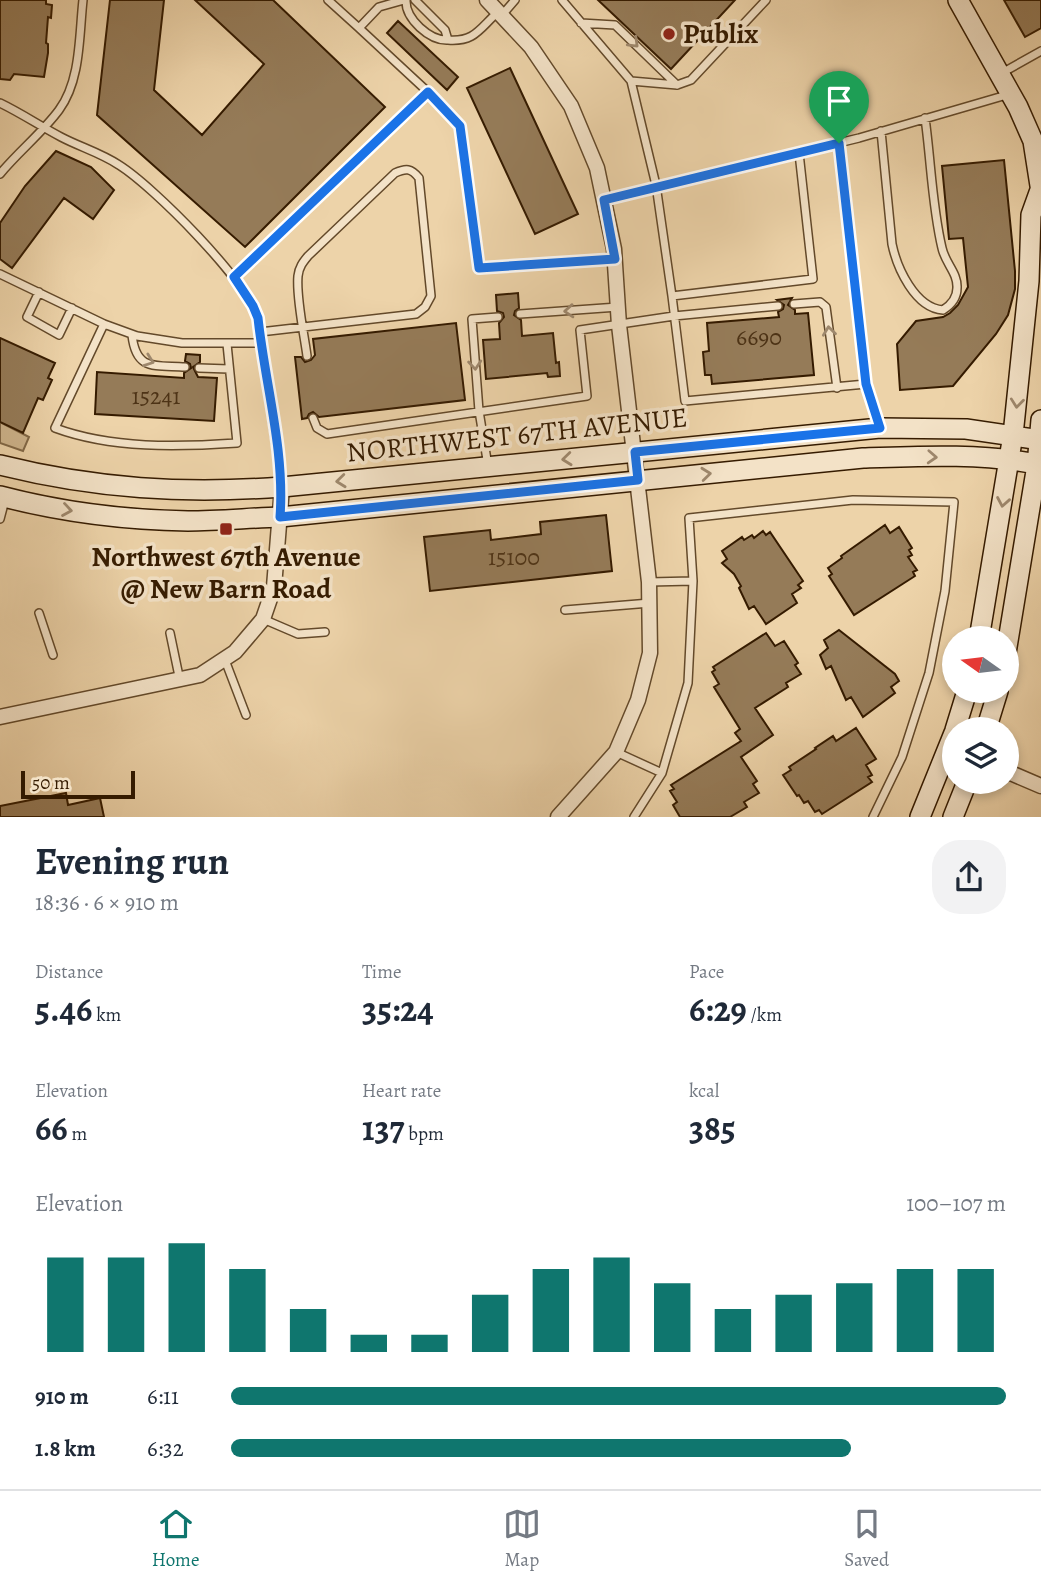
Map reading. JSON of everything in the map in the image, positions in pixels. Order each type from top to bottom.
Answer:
[{"type":"main road","points":[[958,0],[1011,94],[1033,141],[1041,191],[1031,215],[1029,281],[1010,461],[981,626]]},
{"type":"main road","points":[[1011,626],[1039,465],[1041,420]]},
{"type":"main road","name":"NORTHWEST 67TH AVENUE","points":[[0,466],[105,486],[218,492],[880,428],[966,429],[1040,440]]},
{"type":"main road","name":"NORTHWEST 67TH AVENUE","points":[[3,497],[135,519],[189,521],[280,517],[863,458],[920,456],[1039,465]]},
{"type":"main road","points":[[920,817],[942,766]]},
{"type":"main road","points":[[953,817],[962,794]]},
{"type":"street","points":[[487,0],[531,47],[571,106],[597,168],[615,259],[619,325],[649,582],[650,653],[638,700],[616,752],[558,817]]},
{"type":"street","points":[[0,717],[180,681],[200,675],[225,660],[245,642],[263,619],[275,578],[282,487]]},
{"type":"street","points":[[1019,777],[1041,786]]},
{"type":"lane","points":[[0,174],[59,110],[73,79],[83,0]]},
{"type":"lane","points":[[328,0],[428,92],[460,126],[479,268],[615,259]]},
{"type":"lane","points":[[359,28],[379,7],[405,0],[409,14],[429,35],[439,40],[465,41],[515,0]]},
{"type":"lane","points":[[415,0],[445,30],[448,40]]},
{"type":"lane","points":[[562,0],[631,81],[656,186],[685,401],[866,384]]},
{"type":"lane","points":[[631,81],[677,85],[691,80],[766,0]]},
{"type":"lane","points":[[581,23],[615,25],[677,85]]},
{"type":"lane","points":[[1000,74],[1041,51]]},
{"type":"lane","points":[[234,277],[428,92]]},
{"type":"lane","points":[[604,200],[839,143],[1011,94]]},
{"type":"lane","points":[[0,103],[118,164],[144,183],[234,277],[257,312],[282,487]]},
{"type":"lane","points":[[881,131],[892,244],[896,260],[909,286],[933,308],[943,310],[951,303],[957,286],[954,273],[942,252],[925,118]]},
{"type":"lane","points":[[839,143],[866,384],[880,428]]},
{"type":"lane","points":[[672,296],[814,279],[799,153]]},
{"type":"lane","points":[[260,332],[303,327],[416,314],[425,307],[431,296],[419,178],[413,171],[405,169],[395,173],[301,265],[298,278],[303,327],[307,356]]},
{"type":"lane","points":[[0,274],[132,335],[182,343],[261,343]]},
{"type":"lane","points":[[39,292],[27,317],[59,335],[72,308]]},
{"type":"lane","points":[[794,304],[820,302],[826,307],[837,388]]},
{"type":"lane","points":[[313,418],[317,428],[327,434],[587,396],[580,330],[674,316],[778,306]]},
{"type":"lane","points":[[520,314],[618,307]]},
{"type":"lane","points":[[489,467],[479,411],[471,319],[498,317]]},
{"type":"lane","points":[[104,324],[55,428],[75,435],[127,442],[194,446],[237,443],[227,344]]},
{"type":"lane","points":[[132,335],[134,351],[141,360],[154,365],[185,367]]},
{"type":"lane","points":[[199,368],[229,369]]},
{"type":"lane","points":[[0,519],[3,497]]},
{"type":"lane","points":[[634,817],[662,773],[688,683],[694,581],[689,518],[853,500],[954,502],[945,591],[929,673],[902,757],[876,816]]},
{"type":"lane","points":[[649,582],[694,581]]},
{"type":"lane","points":[[565,610],[650,603]]},
{"type":"lane","points":[[39,613],[53,655]]},
{"type":"lane","points":[[263,619],[298,634],[325,632]]},
{"type":"lane","points":[[170,634],[180,681]]},
{"type":"lane","points":[[225,660],[246,715]]},
{"type":"lane","points":[[616,752],[662,773]]},
{"type":"shaded area","points":[[0,422],[29,437],[23,451],[0,443]]},
{"type":"building","points":[[0,0],[46,0],[46,4],[52,5],[51,18],[48,17],[48,53],[44,77],[14,74],[10,80],[0,79]]},
{"type":"building","points":[[110,0],[164,0],[154,90],[202,135],[264,64],[195,0],[273,0],[385,107],[245,247],[97,115]]},
{"type":"building","name":"Publix","points":[[598,0],[735,0],[671,69]]},
{"type":"building","points":[[1004,0],[1041,0],[1041,28],[1025,37]]},
{"type":"building","points":[[398,21],[458,77],[447,90],[387,33]]},
{"type":"building","points":[[510,68],[578,214],[535,234],[467,88]]},
{"type":"building","points":[[56,151],[91,167],[114,190],[93,219],[64,198],[12,268],[0,259],[0,223],[25,186]]},
{"type":"building","points":[[1004,160],[1015,271],[1015,289],[1008,315],[996,334],[953,386],[900,390],[897,344],[916,321],[943,317],[950,313],[968,287],[963,238],[949,239],[942,166]]},
{"type":"building","points":[[518,293],[519,308],[514,315],[521,320],[522,336],[553,333],[560,376],[548,377],[547,373],[486,379],[483,340],[500,339],[499,323],[504,317],[503,313],[497,311],[496,295]]},
{"type":"building","points":[[792,298],[788,305],[795,310],[795,314],[808,313],[814,375],[712,384],[711,375],[705,375],[703,352],[709,351],[707,323],[779,317],[778,312],[784,305],[777,300]]},
{"type":"building","points":[[456,323],[465,400],[319,417],[313,412],[302,419],[295,357],[301,357],[305,362],[311,360],[315,355],[313,339]]},
{"type":"building","points":[[0,338],[55,363],[48,378],[52,380],[43,400],[38,398],[23,433],[0,422]]},
{"type":"building","points":[[186,354],[200,355],[200,362],[193,367],[198,377],[217,378],[214,421],[95,414],[97,372],[184,378],[184,373],[191,368],[185,361]]},
{"type":"building","points":[[606,515],[612,571],[430,591],[424,537],[490,530],[491,540],[541,534],[540,522]]},
{"type":"building","points":[[885,525],[890,533],[899,527],[912,548],[909,550],[912,555],[908,557],[917,570],[913,572],[915,576],[854,615],[829,576],[832,574],[828,568]]},
{"type":"building","points":[[763,531],[766,535],[770,532],[803,581],[798,585],[801,588],[792,594],[797,603],[766,624],[754,606],[749,609],[734,574],[722,563],[727,559],[722,551],[742,537],[744,540],[752,535],[754,538]]},
{"type":"building","points":[[839,630],[895,674],[899,681],[891,687],[895,693],[863,717],[851,697],[846,700],[831,666],[826,669],[820,655],[828,648],[824,640]]},
{"type":"building","points":[[766,633],[775,646],[784,641],[798,663],[795,665],[801,674],[786,683],[788,687],[755,708],[773,735],[741,757],[757,781],[753,784],[759,793],[744,802],[747,807],[730,817],[680,817],[673,805],[677,802],[670,791],[674,789],[671,785],[741,741],[735,733],[740,729],[714,687],[719,684],[712,672],[715,670],[713,667]]},
{"type":"building","points":[[856,728],[876,759],[866,765],[872,775],[868,777],[872,782],[822,814],[819,810],[815,812],[808,801],[804,803],[799,795],[797,796],[783,775],[791,770],[789,767],[833,736],[836,741]]},
{"type":"building","points":[[66,793],[68,805],[100,798],[104,817],[0,817],[0,806]]},
{"type":"place","name":"Publix","points":[[669,34]]},
{"type":"place","name":"Northwest 67th Avenue @ New Barn Road","points":[[226,529]]},
{"type":"route","points":[[428,92],[460,126],[479,268],[615,259],[604,200],[839,143],[866,384],[880,428],[635,452],[638,480],[280,517],[280,462],[257,312],[234,277],[428,92]]}]
